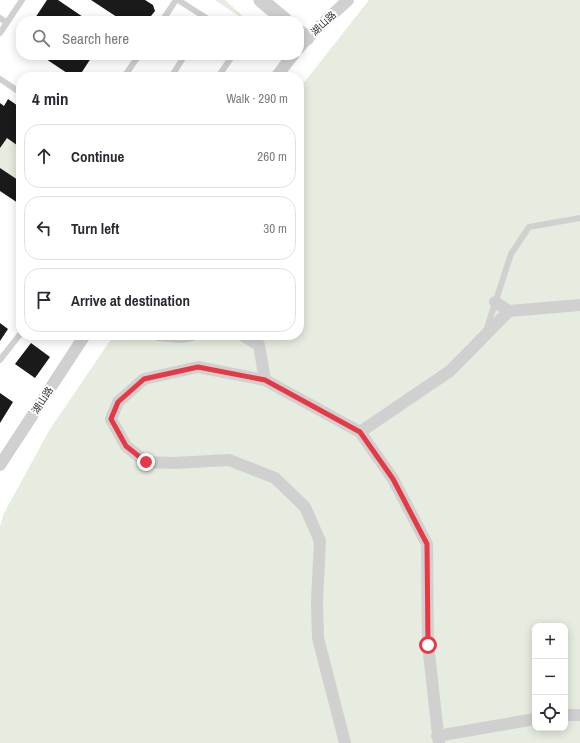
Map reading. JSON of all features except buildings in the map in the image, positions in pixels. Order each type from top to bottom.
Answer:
[{"type":"street","points":[[260,0],[280,16]]},
{"type":"street","name":"湖山路","points":[[304,37],[348,0]]},
{"type":"street","points":[[280,72],[289,60]]},
{"type":"street","points":[[496,302],[509,311],[580,305]]},
{"type":"street","points":[[360,432],[450,371],[509,311]]},
{"type":"street","name":"湖山路","points":[[0,465],[82,340]]},
{"type":"street","points":[[250,340],[259,345],[265,380]]},
{"type":"street","points":[[345,743],[318,638],[317,601],[320,541],[305,507],[275,478],[229,460],[174,463],[146,462],[126,446],[111,419],[118,402],[144,379],[198,367],[265,380],[360,432],[393,479],[427,544],[428,645],[438,740],[532,720]]},
{"type":"street","points":[[568,715],[580,715]]},
{"type":"lane","points":[[0,33],[22,0]]},
{"type":"lane","points":[[166,16],[177,0],[201,16]]},
{"type":"lane","points":[[0,18],[7,22]]},
{"type":"lane","points":[[127,72],[136,60]]},
{"type":"lane","points":[[174,72],[183,60]]},
{"type":"lane","points":[[221,72],[230,60]]},
{"type":"lane","points":[[0,79],[16,90]]},
{"type":"lane","points":[[484,336],[511,254],[529,227],[580,218]]},
{"type":"lane","points":[[0,360],[16,339]]},
{"type":"shaded area","points":[[215,0],[225,0],[243,16],[239,16]]},
{"type":"shaded area","points":[[369,0],[580,0],[580,743],[0,743],[0,526],[4,513],[50,429],[111,340],[304,340],[304,83]]},
{"type":"shaded area","points":[[7,138],[16,144],[16,179],[0,168],[0,148]]},
{"type":"route","points":[[146,462],[126,446],[111,419],[118,402],[144,379],[198,367],[265,380],[360,432],[393,479],[427,544],[428,645]]}]
